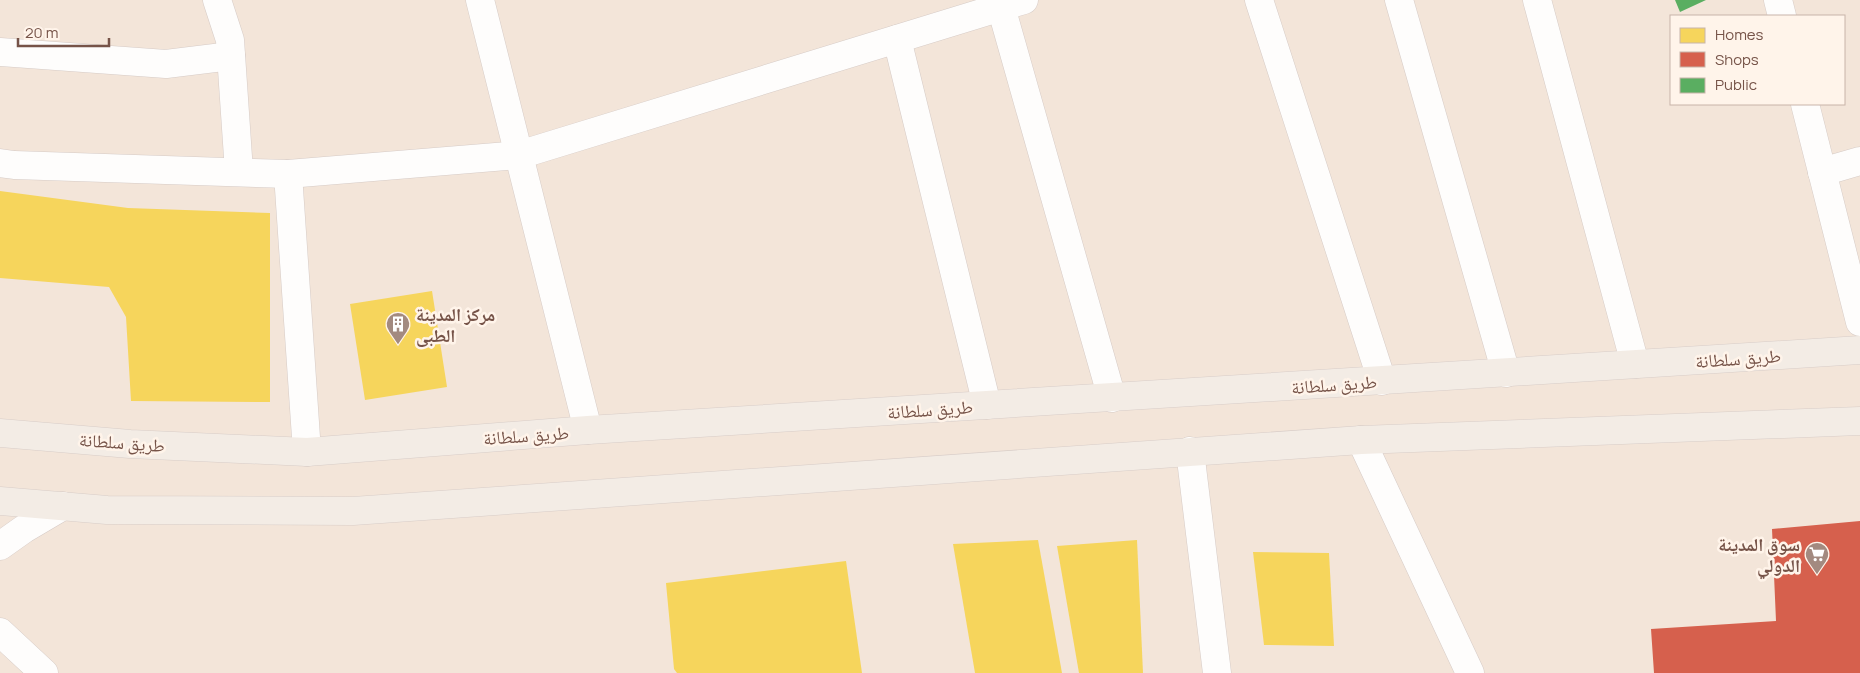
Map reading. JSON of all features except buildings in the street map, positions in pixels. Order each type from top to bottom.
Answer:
[{"type":"main road","name":"طريق سلطانة","points":[[0,433],[130,444],[307,452],[588,430],[1860,350]]},
{"type":"main road","points":[[0,501],[107,510],[353,511],[1361,440],[1860,421]]},
{"type":"street","points":[[218,0],[230,40],[239,172]]},
{"type":"street","points":[[480,0],[588,430]]},
{"type":"street","points":[[1259,0],[1382,381]]},
{"type":"street","points":[[1399,0],[1506,373]]},
{"type":"street","points":[[1537,0],[1635,364]]},
{"type":"street","points":[[1778,0],[1782,15]]},
{"type":"street","points":[[0,163],[24,166],[288,174],[518,155],[1012,4],[1112,398]]},
{"type":"street","points":[[897,39],[986,405]]},
{"type":"street","points":[[0,52],[166,64],[231,56]]},
{"type":"street","points":[[1804,105],[1860,322]]},
{"type":"street","points":[[1822,172],[1860,161]]},
{"type":"street","points":[[288,174],[307,452]]},
{"type":"street","points":[[1361,440],[1470,673]]},
{"type":"street","points":[[1190,451],[1217,673]]},
{"type":"street","points":[[0,546],[63,506]]},
{"type":"street","points":[[0,632],[44,673]]},
{"type":"shaded area","points":[[0,0],[1860,0],[1860,673],[0,673]]},
{"type":"place","name":"مرکز المدینة الطبی","points":[[398,345]]},
{"type":"place","name":"سوق المدينة الدولي","points":[[1817,575]]}]
